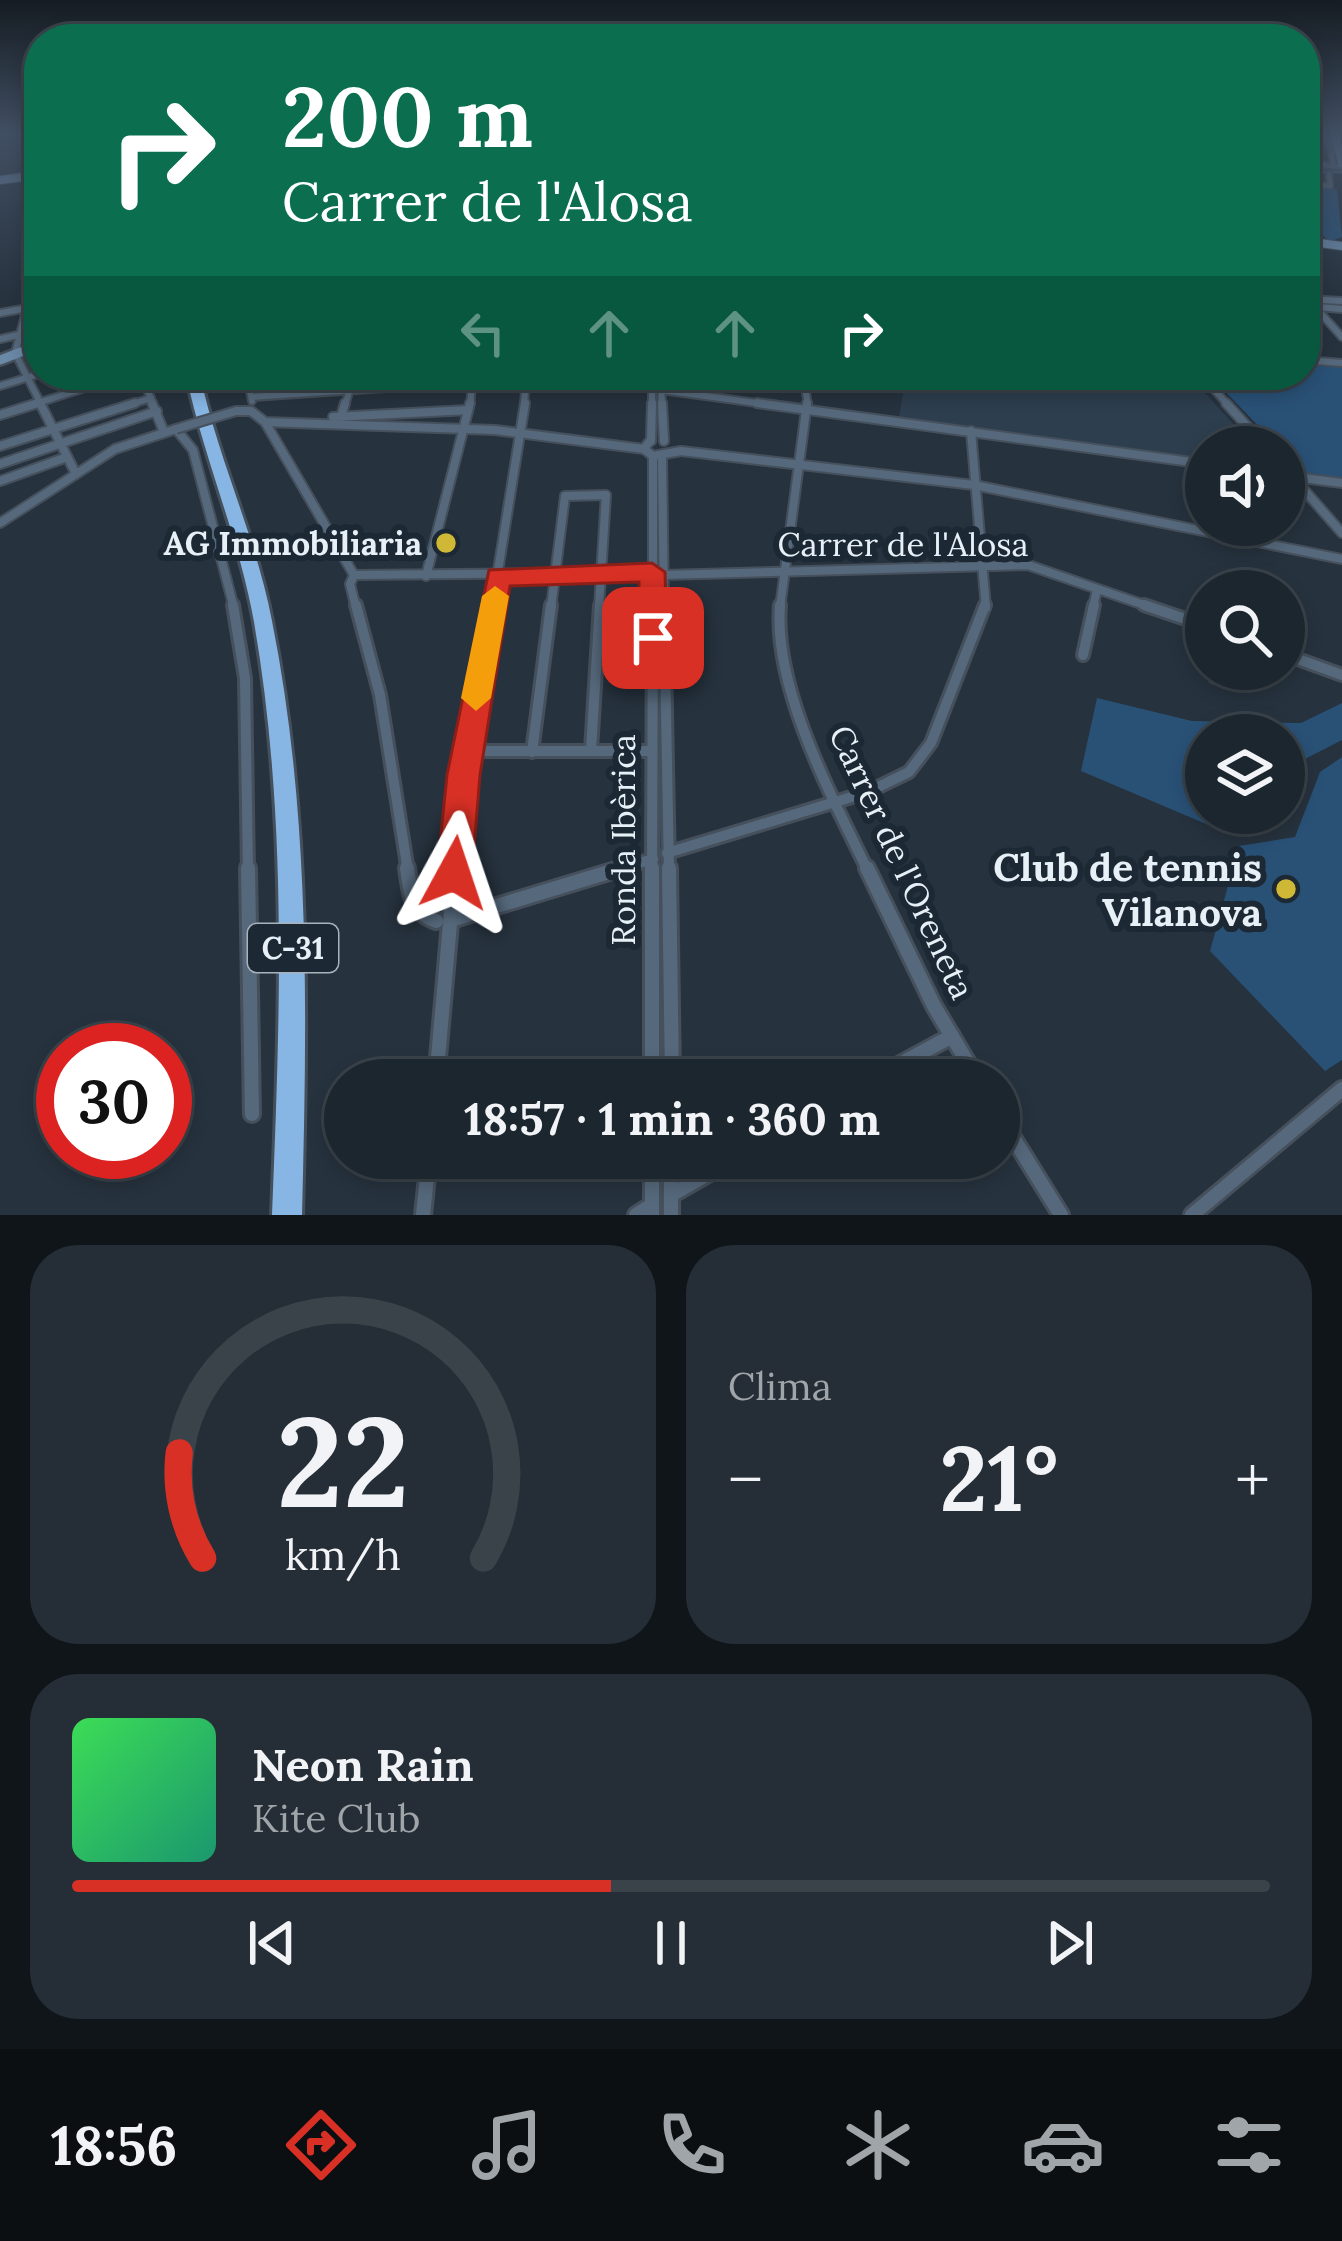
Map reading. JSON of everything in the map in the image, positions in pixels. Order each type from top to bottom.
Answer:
[{"type":"highway","name":"C-31","points":[[198,390],[257,593],[286,785],[293,950],[287,1215]]},
{"type":"street","points":[[1320,313],[1342,337]]},
{"type":"street","points":[[24,317],[15,353],[24,372]]},
{"type":"street","points":[[0,339],[18,335]]},
{"type":"street","points":[[0,360],[24,350]]},
{"type":"street","points":[[34,390],[76,474]]},
{"type":"street","points":[[0,415],[79,390]]},
{"type":"street","points":[[148,390],[170,430],[193,450],[238,625],[244,678],[252,1114]]},
{"type":"street","points":[[246,411],[250,390]]},
{"type":"street","points":[[252,397],[333,390]]},
{"type":"street","points":[[341,417],[349,390]]},
{"type":"street","points":[[426,575],[467,429],[471,390]]},
{"type":"street","points":[[437,1059],[443,920],[467,751],[523,434],[525,390]]},
{"type":"street","name":"Ronda Ibèrica","points":[[653,1059],[660,856],[657,390]]},
{"type":"street","points":[[662,390],[1185,461]]},
{"type":"street","name":"Ronda Ibèrica","points":[[657,448],[662,390]]},
{"type":"street","name":"Carrer de l'Oreneta","points":[[805,390],[808,410],[778,631],[785,670],[834,802],[966,1059]]},
{"type":"street","points":[[1215,390],[1247,426]]},
{"type":"street","points":[[0,446],[151,398]]},
{"type":"street","points":[[389,426],[311,418],[468,410]]},
{"type":"street","points":[[0,464],[158,411]]},
{"type":"street","points":[[0,523],[116,449],[246,411],[265,422],[467,429],[974,485],[1342,559]]},
{"type":"street","points":[[265,422],[354,574],[350,584],[380,695],[413,904],[422,916],[443,920],[834,802],[909,772],[931,743],[986,613],[971,431]]},
{"type":"street","points":[[0,481],[67,458]]},
{"type":"street","points":[[1305,476],[1342,483]]},
{"type":"street","points":[[1305,493],[1342,533]]},
{"type":"street","points":[[532,752],[566,496],[606,495],[591,750]]},
{"type":"street","name":"Carrer de l'Alosa","points":[[354,574],[498,577],[1028,565],[1185,619]]},
{"type":"street","name":"Ronda Ibèrica","points":[[658,574],[652,751],[671,1059]]},
{"type":"street","points":[[1083,656],[1097,589]]},
{"type":"street","points":[[1305,661],[1342,674]]},
{"type":"street","points":[[467,751],[652,751]]},
{"type":"street","points":[[910,1059],[952,1036]]},
{"type":"street","points":[[1192,1215],[1342,1088]]},
{"type":"street","points":[[1020,1149],[1060,1215]]},
{"type":"street","points":[[423,1215],[427,1179]]},
{"type":"street","points":[[636,1215],[652,1210],[652,1179]]},
{"type":"street","points":[[671,1179],[671,1215]]},
{"type":"street","points":[[671,1195],[699,1179]]},
{"type":"shaded area","points":[[1321,189],[1337,189],[1342,237],[1329,242],[1320,232]]},
{"type":"shaded area","points":[[1320,364],[1342,366],[1342,478],[1305,473],[1305,426],[1258,426],[1224,390],[1320,390]]},
{"type":"shaded area","points":[[904,390],[1203,390],[1235,426],[1185,426],[1185,457],[899,417]]},
{"type":"shaded area","points":[[1097,698],[1185,719],[1185,815],[1081,771]]},
{"type":"shaded area","points":[[1342,703],[1342,740],[1305,759],[1305,721]]},
{"type":"shaded area","name":"Club de tennis Vilanova","points":[[1342,757],[1342,1060],[1325,1071],[1210,951],[1239,846],[1305,834],[1305,811],[1320,772]]},
{"type":"slow traffic","points":[[476,698],[495,596]]},
{"type":"place","name":"AG Immobiliaria","points":[[446,543]]},
{"type":"place","name":"Club de tennis Vilanova","points":[[1286,889]]},
{"type":"route","points":[[454,873],[463,775],[498,577],[652,572],[653,638]]}]
